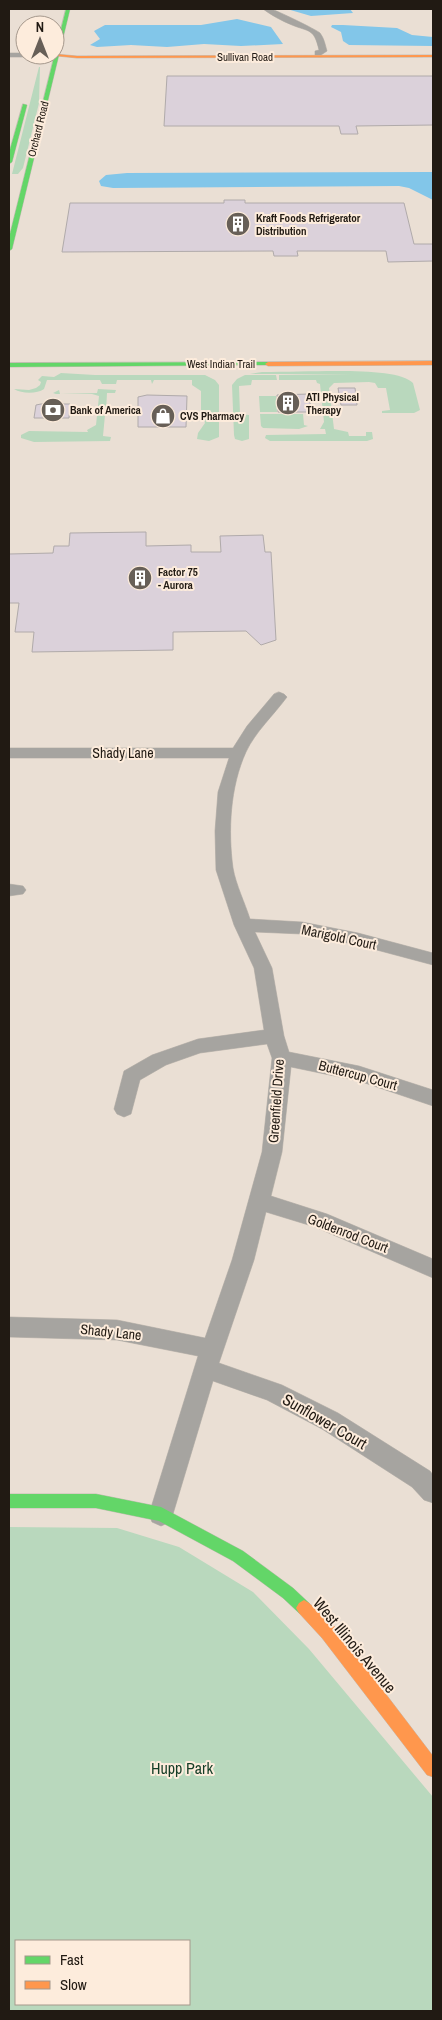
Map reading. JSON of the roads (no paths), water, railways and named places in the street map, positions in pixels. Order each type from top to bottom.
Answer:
[{"type":"main road","name":"Orchard Road","points":[[65,22],[68,9]]},
{"type":"main road","name":"Sullivan Road","points":[[65,56],[78,58],[433,55]]},
{"type":"main road","name":"Orchard Road","points":[[9,249],[55,65]]},
{"type":"main road","name":"Orchard Road","points":[[9,162],[28,92]]},
{"type":"main road","name":"West Indian Trail","points":[[9,365],[433,363]]},
{"type":"main road","name":"West Illinois Avenue","points":[[9,1502],[96,1501],[161,1514],[238,1556],[265,1574],[295,1599],[328,1632],[433,1769]]},
{"type":"street","points":[[267,9],[295,24],[295,27],[309,36],[314,51],[318,55]]},
{"type":"street","name":"Greenfield Drive","points":[[161,1514],[243,1260],[261,1200],[272,1152],[282,1058],[274,1036],[262,968],[243,925],[225,870],[222,831],[226,792],[238,753],[252,729],[279,697]]},
{"type":"street","name":"Shady Lane","points":[[9,753],[238,753]]},
{"type":"street","name":"Marigold Court","points":[[243,925],[302,928],[358,939],[433,959]]},
{"type":"street","points":[[124,1109],[131,1076],[159,1060],[198,1046],[274,1036]]},
{"type":"street","name":"Buttercup Court","points":[[282,1058],[316,1063],[391,1082],[433,1098]]},
{"type":"street","name":"Goldenrod Court","points":[[261,1200],[282,1209],[320,1220],[433,1269]]},
{"type":"street","name":"Shady Lane","points":[[9,1328],[117,1330],[210,1359]]},
{"type":"street","name":"Sunflower Court","points":[[210,1359],[330,1421],[420,1479],[433,1492]]},
{"type":"water","points":[[287,9],[350,9],[353,13],[311,16]]},
{"type":"water","points":[[237,19],[271,27],[283,44],[241,46],[204,44],[167,47],[131,45],[97,47],[90,45],[100,39],[94,31],[105,25],[201,25]]},
{"type":"water","points":[[332,25],[397,28],[412,35],[433,37],[433,46],[349,45],[343,41],[341,32],[331,27]]},
{"type":"water","points":[[433,172],[433,200],[409,188],[399,186],[113,188],[101,186],[99,181],[106,175],[127,173]]},
{"type":"place","name":"Kraft Foods Refrigerator Distribution","points":[[238,224]]},
{"type":"place","name":"ATI Physical Therapy","points":[[288,403]]},
{"type":"place","name":"Bank of America","points":[[53,410]]},
{"type":"place","name":"CVS Pharmacy","points":[[163,416]]},
{"type":"place","name":"Factor 75 - Aurora","points":[[140,578]]},
{"type":"park label","name":"Hupp Park","points":[[182,1768]]}]
